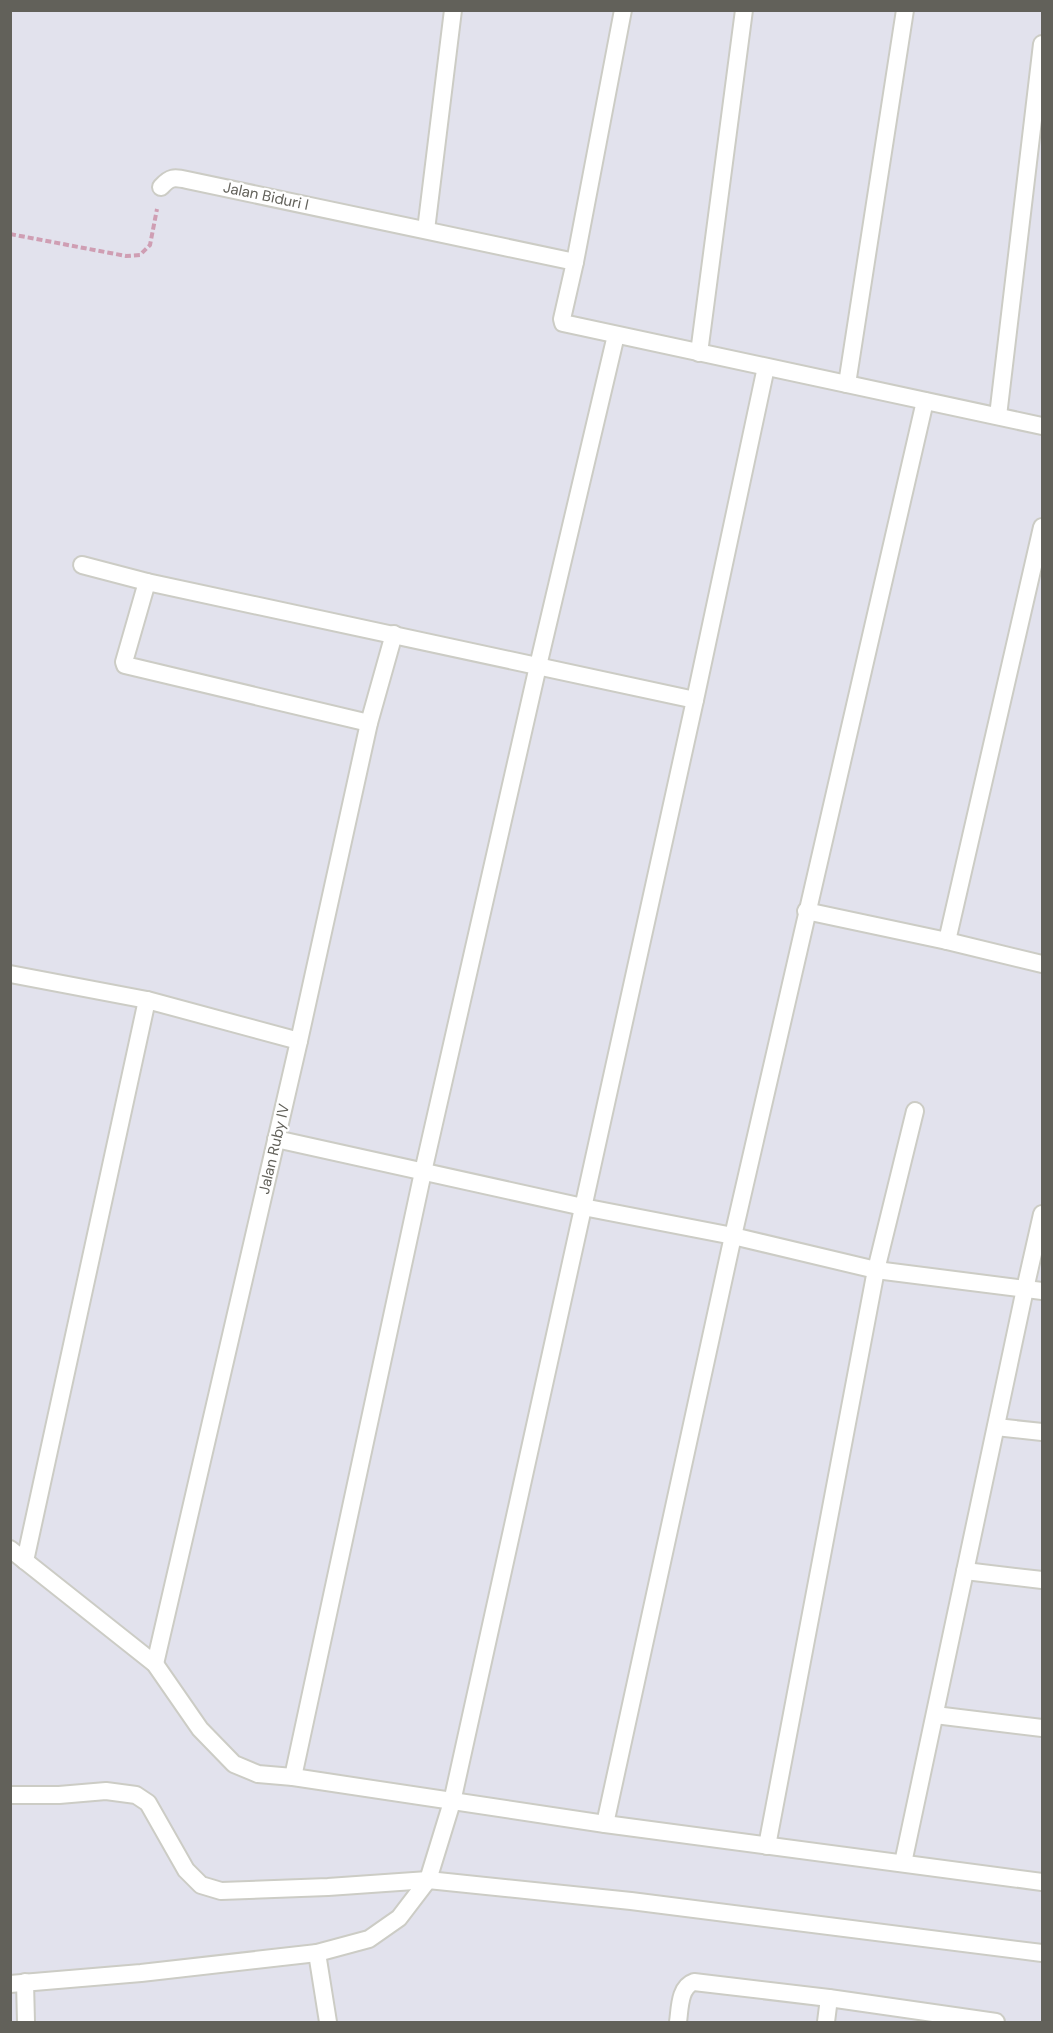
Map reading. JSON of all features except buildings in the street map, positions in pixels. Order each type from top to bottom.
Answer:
[{"type":"street","points":[[426,230],[453,10]]},
{"type":"street","points":[[623,10],[563,323],[1042,426]]},
{"type":"street","points":[[699,353],[744,10]]},
{"type":"street","points":[[847,384],[905,10]]},
{"type":"street","points":[[998,416],[1042,44]]},
{"type":"street","name":"Jalan Biduri I","points":[[161,187],[173,177],[575,262]]},
{"type":"street","points":[[293,1777],[423,1172],[616,335]]},
{"type":"street","points":[[26,2022],[18,1983],[141,1973],[317,1953],[369,1939],[386,1929],[399,1918],[428,1880],[452,1802],[695,700],[766,367]]},
{"type":"street","points":[[605,1824],[806,911],[925,401]]},
{"type":"street","points":[[946,941],[1042,527]]},
{"type":"street","points":[[82,565],[147,582],[695,700]]},
{"type":"street","points":[[147,582],[124,662],[126,665],[369,723]]},
{"type":"street","name":"Jalan Ruby IV","points":[[155,1664],[299,1041],[369,723],[394,634]]},
{"type":"street","points":[[806,911],[1042,964]]},
{"type":"street","points":[[10,974],[147,1000],[299,1041]]},
{"type":"street","points":[[26,1561],[147,1000]]},
{"type":"street","points":[[767,1846],[876,1270],[915,1111]]},
{"type":"street","points":[[276,1139],[733,1236],[876,1270],[1042,1291]]},
{"type":"street","points":[[903,1863],[1042,1214]]},
{"type":"street","points":[[996,1427],[1042,1432]]},
{"type":"street","points":[[10,1549],[155,1664],[200,1729],[234,1764],[258,1774],[293,1777],[605,1824],[1042,1881]]},
{"type":"street","points":[[965,1571],[1042,1580]]},
{"type":"street","points":[[935,1715],[1042,1728]]},
{"type":"street","points":[[10,1796],[106,1791],[136,1795],[148,1803],[186,1870],[201,1886],[221,1891],[428,1880],[642,1902],[1042,1953]]},
{"type":"street","points":[[317,1953],[328,2022]]},
{"type":"street","points":[[678,2022],[683,1992],[688,1984],[694,1982],[829,1998],[974,2021],[996,2022]]},
{"type":"street","points":[[826,2022],[829,1998]]},
{"type":"path","points":[[10,234],[126,256],[140,255],[150,245],[161,187]]}]
